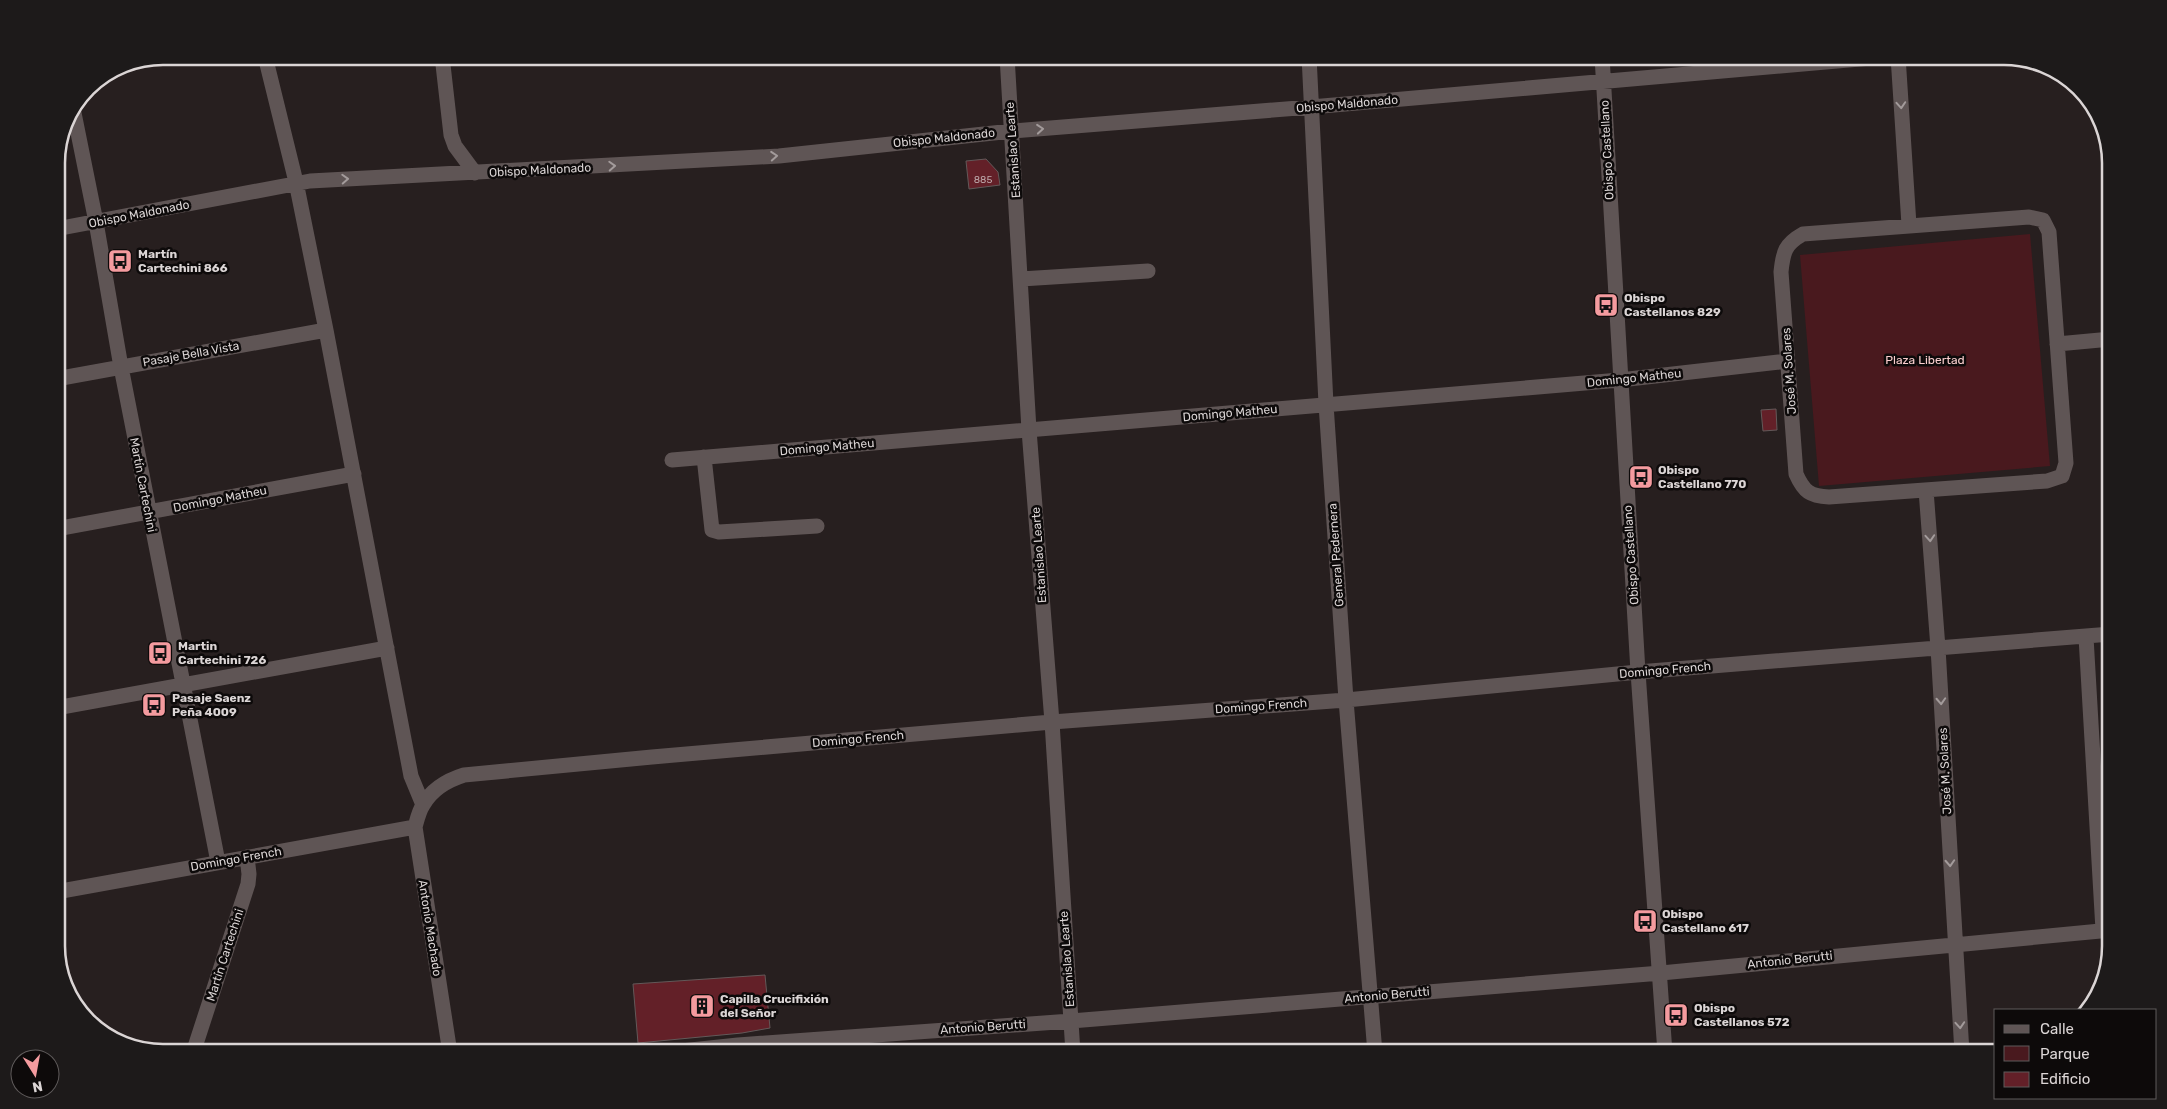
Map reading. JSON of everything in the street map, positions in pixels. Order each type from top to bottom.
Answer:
[{"type":"street","points":[[267,65],[296,182],[326,330],[411,776],[423,804]]},
{"type":"street","points":[[443,65],[451,135],[455,146],[475,173]]},
{"type":"street","name":"Estanislao Learte","points":[[1008,65],[1029,430],[1052,722],[1072,1044]]},
{"type":"street","name":"General Pedernera","points":[[1309,65],[1326,404],[1346,700],[1375,1044]]},
{"type":"street","name":"Obispo Castellano","points":[[1602,65],[1638,672],[1665,1044]]},
{"type":"street","name":"Obispo Maldonado","points":[[65,227],[296,182],[779,156],[1012,131],[1311,107],[1785,65]]},
{"type":"street","points":[[1899,65],[1909,226],[2029,217],[2043,220],[2049,232],[2066,463],[2062,476],[2047,481],[1926,490]]},
{"type":"street","name":"Martín Cartechini","points":[[75,119],[96,222],[120,367],[218,862]]},
{"type":"street","name":"José M. Solares","points":[[1909,226],[1803,234],[1790,241],[1783,255],[1781,272],[1796,474],[1802,487],[1815,496],[1829,497],[1926,490],[1938,648],[1961,1044]]},
{"type":"street","points":[[1021,278],[1148,271]]},
{"type":"street","name":"Pasaje Bella Vista","points":[[65,377],[326,330]]},
{"type":"street","points":[[2058,344],[2102,340]]},
{"type":"street","name":"Domingo Matheu","points":[[672,460],[1620,380],[1788,361]]},
{"type":"street","points":[[704,457],[712,530],[719,532],[818,526]]},
{"type":"street","name":"Domingo Matheu","points":[[65,527],[354,474]]},
{"type":"street","name":"Domingo French","points":[[423,804],[441,786],[450,780],[464,776],[652,757],[1052,722],[1346,700],[1638,672],[2102,635]]},
{"type":"street","points":[[2086,636],[2102,860]]},
{"type":"street","points":[[65,706],[387,648]]},
{"type":"street","name":"Antonio Machado","points":[[423,804],[415,827],[449,1044]]},
{"type":"street","name":"Domingo French","points":[[65,890],[415,827]]},
{"type":"street","name":"Martín Cartechini","points":[[196,1044],[248,884],[247,857]]},
{"type":"street","name":"Antonio Berutti","points":[[797,1044],[1661,973],[2102,930]]},
{"type":"green space","name":"Plaza Libertad","points":[[2030,234],[2050,466],[1819,486],[1800,255]]},
{"type":"building","points":[[986,159],[998,172],[1000,185],[969,189],[966,161]]},
{"type":"building","points":[[1776,409],[1777,430],[1763,431],[1761,410]]},
{"type":"building","name":"Capilla Crucifixión del Señor","points":[[765,975],[770,1028],[742,1033],[638,1043],[633,984]]},
{"type":"place","name":"Martín Cartechini 866","points":[[120,261]]},
{"type":"place","name":"Obispo Castellanos 829","points":[[1606,305]]},
{"type":"place","name":"Obispo Castellano 770","points":[[1641,477]]},
{"type":"place","name":"Martin Cartechini 726","points":[[160,653]]},
{"type":"place","name":"Pasaje Saenz Peña 4009","points":[[154,705]]},
{"type":"place","name":"Obispo Castellano 617","points":[[1645,921]]},
{"type":"place","name":"Capilla Crucifixión del Señor","points":[[702,1006]]},
{"type":"place","name":"Obispo Castellanos 572","points":[[1676,1015]]}]
